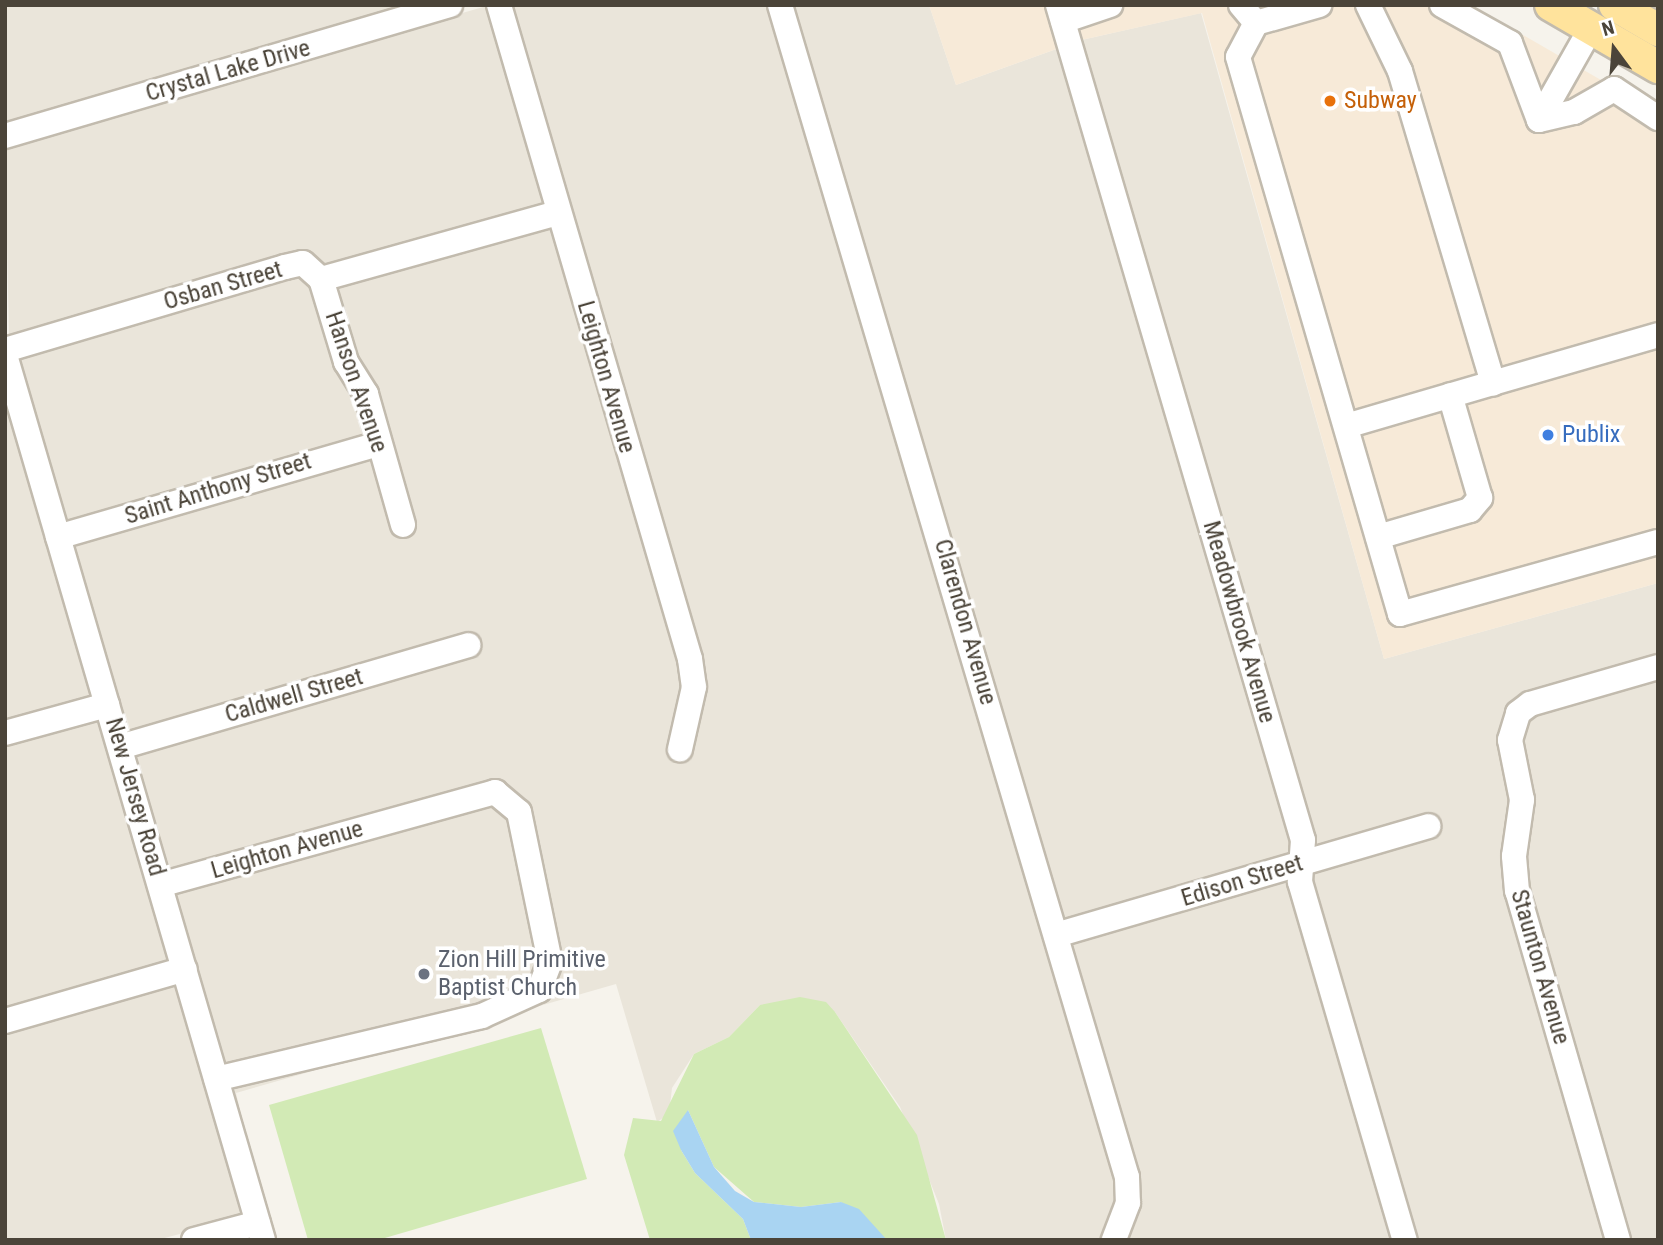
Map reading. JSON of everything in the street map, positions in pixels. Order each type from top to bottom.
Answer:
[{"type":"main road","points":[[1551,5],[1658,67]]},
{"type":"main road","points":[[1615,5],[1658,30]]},
{"type":"main road","points":[[1591,28],[1617,26],[1658,46]]},
{"type":"street","name":"Crystal Lake Drive","points":[[5,136],[423,9],[450,5]]},
{"type":"street","name":"Leighton Avenue","points":[[499,5],[690,659],[694,687],[680,749]]},
{"type":"street","name":"Clarendon Avenue","points":[[780,5],[1127,1177],[1128,1203],[1114,1240]]},
{"type":"street","points":[[1319,5],[1255,11],[1238,57],[1401,614],[1658,542]]},
{"type":"street","points":[[1368,5],[1400,71],[1493,383]]},
{"type":"street","points":[[1443,5],[1510,43],[1539,120]]},
{"type":"street","points":[[1060,13],[1106,6]]},
{"type":"street","name":"Meadowbrook Avenue","points":[[1060,13],[1304,862],[1300,882],[1405,1240]]},
{"type":"street","points":[[1539,120],[1591,28]]},
{"type":"street","points":[[1539,120],[1574,112],[1614,89],[1658,118]]},
{"type":"street","name":"Osban Street","points":[[5,350],[303,263],[320,279],[558,213]]},
{"type":"street","name":"Hanson Avenue","points":[[320,279],[379,444],[403,525]]},
{"type":"street","points":[[1346,426],[1658,335]]},
{"type":"street","name":"New Jersey Road","points":[[5,355],[261,1231]]},
{"type":"street","points":[[1378,537],[1469,510],[1480,498],[1450,396]]},
{"type":"street","name":"Saint Anthony Street","points":[[58,537],[379,444]]},
{"type":"street","name":"Caldwell Street","points":[[120,747],[468,645]]},
{"type":"street","name":"Staunton Avenue","points":[[1618,1240],[1517,891],[1522,800],[1510,740],[1518,713],[1530,704],[1658,667]]},
{"type":"street","points":[[5,733],[107,705]]},
{"type":"street","name":"Leighton Avenue","points":[[160,885],[495,792],[519,812],[550,962],[539,990],[482,1016],[216,1079]]},
{"type":"street","name":"Edison Street","points":[[1056,935],[1428,826]]},
{"type":"street","points":[[5,1021],[185,969]]},
{"type":"street","points":[[194,1240],[261,1231]]},
{"type":"shaded area","points":[[5,5],[413,5],[5,126]]},
{"type":"shaded area","points":[[490,5],[547,206],[325,268],[9,339],[5,146]]},
{"type":"shaded area","points":[[508,5],[772,5],[1120,1189],[1104,1240],[946,1240],[939,1204],[900,1107],[835,1012],[760,1005],[729,1037],[694,1054],[672,1088],[669,1114],[657,1122],[616,984],[236,1093],[263,1210],[130,754],[478,651],[473,634],[125,735],[69,544],[373,455],[397,536],[413,532],[332,286],[553,224],[681,660],[685,686],[670,755],[686,761],[702,690]]},
{"type":"shaded area","points":[[789,5],[929,5],[956,85],[1062,47],[1295,855],[1062,924]]},
{"type":"shaded area","points":[[929,5],[1049,5],[1062,47],[956,85]]},
{"type":"shaded area","points":[[1067,5],[1471,5],[1658,113],[1658,583],[1384,659],[1202,13],[1077,41]]},
{"type":"shaded area","points":[[1201,13],[1384,659],[1658,583],[1658,657],[1527,695],[1513,819],[1610,1240],[1414,1240],[1309,882],[1311,870],[1438,832],[1433,815],[1312,850],[1077,41]]},
{"type":"shaded area","points":[[301,273],[314,285],[368,436],[64,526],[14,357]]},
{"type":"shaded area","points":[[5,386],[96,698],[5,723]]},
{"type":"shaded area","points":[[1658,677],[1658,1240],[1627,1240],[1525,889],[1520,728],[1534,713]]},
{"type":"shaded area","points":[[102,716],[174,963],[5,1011],[5,743]]},
{"type":"shaded area","points":[[1293,875],[1396,1240],[1123,1240],[1132,1222],[1067,942]]},
{"type":"shaded area","points":[[180,981],[248,1216],[157,1240],[5,1240],[5,1031]]},
{"type":"green space","points":[[800,997],[826,1002],[835,1012],[917,1135],[946,1240],[887,1240],[841,1202],[801,1207],[754,1202],[714,1167],[688,1110],[681,1150],[695,1173],[743,1219],[751,1240],[650,1240],[624,1155],[633,1118],[661,1121],[694,1054],[729,1037],[760,1005]]},
{"type":"green space","points":[[541,1028],[587,1179],[378,1240],[308,1240],[269,1105]]},
{"type":"water","points":[[688,1110],[714,1167],[735,1191],[754,1202],[801,1207],[841,1202],[859,1209],[887,1240],[751,1240],[743,1219],[695,1173],[681,1150],[673,1131]]},
{"type":"place","name":"Subway","points":[[1330,101]]},
{"type":"place","name":"Publix","points":[[1548,435]]},
{"type":"place","name":"Zion Hill Primitive Baptist Church","points":[[424,974]]}]
